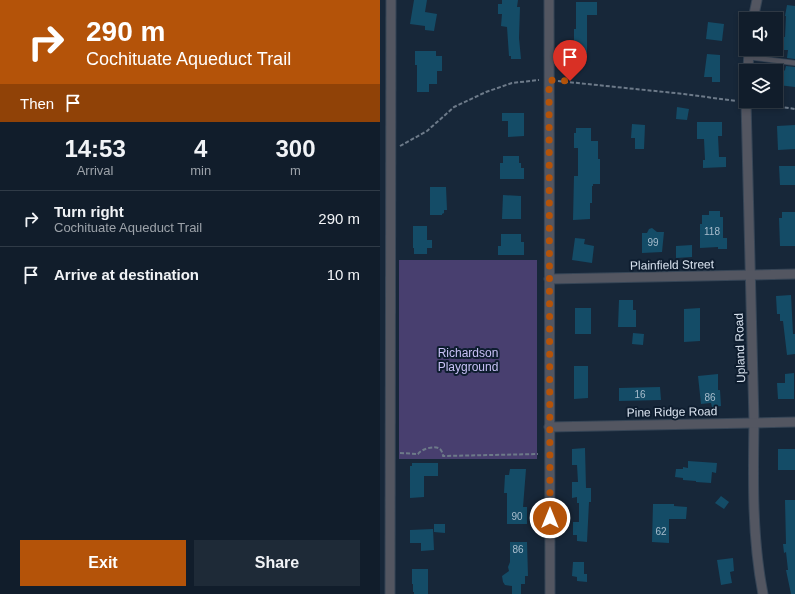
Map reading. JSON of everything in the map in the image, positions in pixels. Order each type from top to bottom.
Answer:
[{"type":"street","points":[[390,594],[391,0]]},
{"type":"street","points":[[549,0],[550,594]]},
{"type":"street","points":[[754,12],[757,0]]},
{"type":"street","name":"Upland Road","points":[[746,108],[754,422],[753,470],[756,548],[763,594]]},
{"type":"street","name":"Plainfield Street","points":[[549,279],[795,274]]},
{"type":"street","name":"Pine Ridge Road","points":[[549,427],[795,422]]},
{"type":"lane","points":[[764,56],[795,62]]},
{"type":"path","points":[[390,151],[427,131],[454,107],[486,92],[512,83],[539,80],[570,81],[739,101]]},
{"type":"path","points":[[783,107],[795,108]]},
{"type":"path","points":[[397,453],[418,454],[419,451],[427,448],[437,448],[440,449],[443,456],[538,454]]},
{"type":"green space","name":"Richardson Playground","points":[[399,260],[537,260],[537,459],[399,459]]},
{"type":"building","points":[[414,0],[427,0],[425,12],[437,14],[434,31],[425,30],[425,26],[410,24]]},
{"type":"building","points":[[502,0],[518,0],[517,7],[520,7],[519,38],[521,59],[511,59],[511,56],[509,56],[507,27],[501,26],[502,14],[498,14],[498,4],[502,4]]},
{"type":"building","points":[[576,2],[597,2],[597,15],[587,15],[587,53],[576,53],[576,45],[574,46],[574,29],[576,29]]},
{"type":"building","points":[[787,5],[795,6],[795,59],[787,58],[788,50],[783,50],[783,37],[785,37],[785,16]]},
{"type":"building","points":[[708,22],[724,24],[722,41],[706,39]]},
{"type":"building","points":[[415,51],[436,51],[436,56],[442,56],[442,71],[437,71],[437,84],[429,84],[429,92],[417,92],[417,65],[415,65]]},
{"type":"building","points":[[707,54],[720,55],[720,82],[712,82],[712,77],[704,77]]},
{"type":"building","points":[[786,66],[795,67],[795,87],[783,86],[783,72]]},
{"type":"building","points":[[677,107],[689,109],[687,120],[676,119]]},
{"type":"building","points":[[502,113],[524,113],[524,136],[508,137],[508,121],[502,121]]},
{"type":"building","points":[[697,122],[722,122],[722,136],[718,136],[719,157],[726,157],[726,167],[703,168],[703,160],[705,160],[704,139],[697,139]]},
{"type":"building","points":[[632,124],[645,125],[644,149],[635,149],[635,138],[631,138]]},
{"type":"building","points":[[795,125],[795,149],[778,150],[777,126]]},
{"type":"building","points":[[576,128],[591,128],[591,141],[598,141],[600,184],[593,184],[592,186],[590,219],[573,220],[574,176],[578,176],[578,148],[574,148],[574,133],[576,133]]},
{"type":"building","points":[[503,156],[519,156],[521,168],[524,168],[524,179],[500,179],[500,163],[503,163]]},
{"type":"building","points":[[779,166],[795,166],[795,185],[780,185]]},
{"type":"building","points":[[430,187],[446,187],[447,210],[444,210],[442,215],[430,215]]},
{"type":"building","points":[[503,195],[521,196],[521,219],[502,219]]},
{"type":"building","points":[[709,211],[720,211],[720,217],[723,217],[723,238],[727,238],[727,249],[718,249],[718,247],[700,248],[700,224],[702,224],[702,215],[709,215]]},
{"type":"building","points":[[782,212],[795,212],[795,246],[780,246],[779,218],[782,218]]},
{"type":"building","points":[[413,226],[427,226],[427,240],[432,240],[432,248],[427,248],[427,254],[414,254]]},
{"type":"building","points":[[652,228],[657,232],[664,232],[662,252],[642,253],[642,233],[647,233],[649,229]]},
{"type":"building","points":[[501,234],[521,234],[521,242],[524,242],[524,255],[498,255],[498,246],[501,246]]},
{"type":"building","points":[[575,238],[585,239],[584,244],[594,246],[592,263],[572,260]]},
{"type":"building","points":[[692,245],[692,257],[676,258],[676,246]]},
{"type":"building","points":[[791,295],[793,334],[795,334],[795,354],[787,355],[783,321],[780,321],[780,314],[777,314],[776,296]]},
{"type":"building","points":[[619,300],[633,300],[633,310],[636,310],[636,327],[618,327]]},
{"type":"building","points":[[575,308],[591,308],[591,334],[575,334]]},
{"type":"building","points":[[700,308],[700,341],[684,342],[684,309]]},
{"type":"building","points":[[633,333],[644,334],[643,345],[632,344]]},
{"type":"building","points":[[574,366],[588,366],[588,398],[574,399]]},
{"type":"building","points":[[794,373],[794,399],[778,399],[777,383],[785,383],[785,374]]},
{"type":"building","points":[[718,374],[718,390],[720,390],[721,406],[712,407],[711,403],[701,404],[698,376]]},
{"type":"building","points":[[660,387],[661,400],[619,401],[619,388]]},
{"type":"building","points":[[585,448],[586,488],[591,488],[587,542],[577,541],[577,535],[573,535],[573,522],[579,522],[579,503],[577,503],[577,497],[572,498],[572,482],[578,482],[577,465],[572,465],[572,449]]},
{"type":"building","points":[[778,449],[795,449],[795,470],[778,470]]},
{"type":"building","points":[[688,461],[717,463],[716,473],[712,472],[711,483],[683,480],[683,478],[675,477],[676,469],[683,469],[683,467],[688,468]]},
{"type":"building","points":[[412,463],[438,463],[438,476],[424,476],[424,497],[410,498],[410,466],[412,466]]},
{"type":"building","points":[[510,469],[526,469],[523,507],[527,507],[527,524],[507,524],[507,493],[504,493],[505,475],[509,475]]},
{"type":"building","points":[[721,496],[729,502],[724,509],[715,503]]},
{"type":"building","points":[[785,500],[795,500],[795,594],[791,594],[786,570],[788,570],[786,552],[784,553],[783,544],[786,544]]},
{"type":"building","points":[[653,504],[674,504],[674,506],[687,507],[686,519],[669,519],[669,543],[652,542]]},
{"type":"building","points":[[434,524],[445,524],[445,533],[434,532]]},
{"type":"building","points":[[433,529],[434,550],[421,551],[421,543],[410,543],[410,530]]},
{"type":"building","points":[[510,542],[527,542],[528,576],[525,576],[525,584],[521,584],[521,594],[512,594],[512,586],[505,585],[503,582],[502,576],[509,571]]},
{"type":"building","points":[[733,558],[734,571],[730,572],[732,583],[721,585],[717,560]]},
{"type":"building","points":[[573,562],[584,562],[584,574],[587,574],[587,582],[577,581],[577,577],[572,576]]},
{"type":"building","points":[[412,569],[428,569],[428,594],[414,594]]},
{"type":"route","points":[[550,518],[549,80],[570,81]]}]
